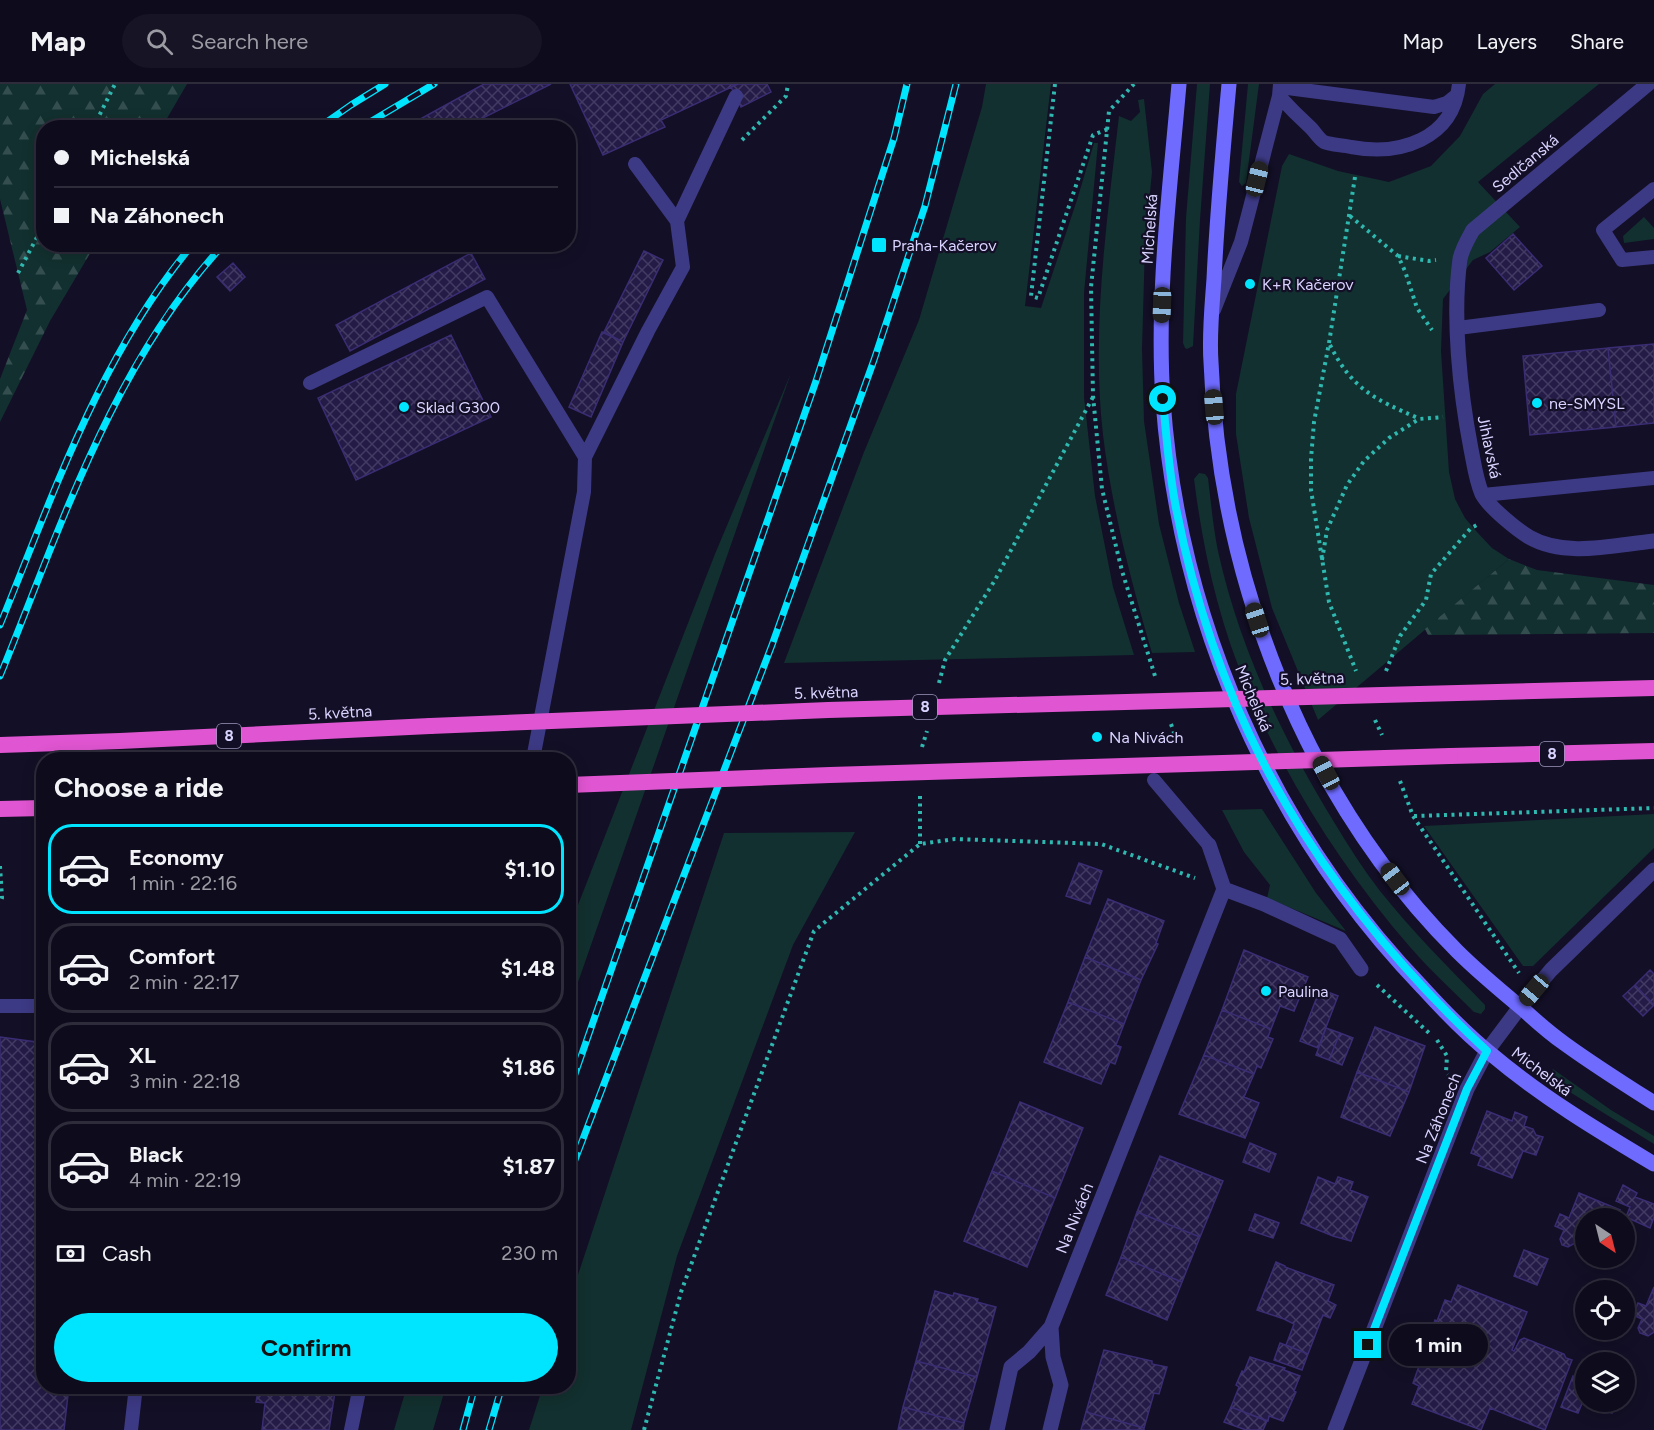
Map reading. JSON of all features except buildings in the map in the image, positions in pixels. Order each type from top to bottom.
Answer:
[{"type":"highway","name":"5. května","points":[[2,745],[839,710],[1654,688]]},
{"type":"highway","name":"8","points":[[576,785],[1654,751]]},
{"type":"highway","points":[[0,809],[36,808]]},
{"type":"main road","name":"Michelská","points":[[1179,84],[1162,291],[1163,399],[1176,506],[1195,592],[1209,635],[1250,737],[1287,808],[1323,864],[1363,920],[1437,1003],[1487,1051],[1530,1086],[1568,1113],[1654,1164]]},
{"type":"main road","name":"Michelská","points":[[1229,84],[1211,318],[1210,358],[1214,407],[1228,514],[1250,598],[1279,681],[1345,808],[1404,891],[1456,951],[1562,1042],[1654,1103]]},
{"type":"street","name":"Sedlčanská","points":[[1458,289],[1461,256],[1473,230],[1648,84]]},
{"type":"street","name":"Jihlavská","points":[[1458,289],[1458,351],[1465,416],[1477,478],[1483,495],[1500,514],[1529,537],[1557,548],[1588,548],[1654,541]]},
{"type":"street","points":[[1209,845],[1224,889],[1264,904],[1340,939],[1361,969]]},
{"type":"street","name":"Na Záhonech","points":[[1335,1430],[1467,1089],[1487,1051],[1551,970],[1654,870]]},
{"type":"street","name":"Na Nivách","points":[[998,1430],[1011,1367],[1029,1352],[1051,1327],[1224,889]]},
{"type":"street","name":"Na Nivách","points":[[1050,1430],[1061,1385],[1053,1357],[1051,1327]]},
{"type":"lane","points":[[1279,89],[1324,142],[1377,150],[1401,148],[1425,138],[1441,126],[1450,114],[1459,88]]},
{"type":"lane","points":[[1279,89],[1434,107],[1447,104],[1459,88]]},
{"type":"lane","points":[[1211,318],[1241,242],[1279,89]]},
{"type":"lane","points":[[677,221],[736,96]]},
{"type":"lane","points":[[534,752],[584,492],[585,457],[683,267],[677,221],[635,164]]},
{"type":"lane","points":[[1654,189],[1603,230],[1622,260],[1654,257]]},
{"type":"lane","points":[[310,383],[487,297],[585,457]]},
{"type":"lane","points":[[1458,328],[1599,310]]},
{"type":"lane","points":[[1483,495],[1654,478]]},
{"type":"lane","points":[[1154,780],[1209,845]]},
{"type":"lane","points":[[0,1006],[36,1006]]},
{"type":"lane","points":[[131,1430],[135,1394]]},
{"type":"lane","points":[[351,1430],[358,1394]]},
{"type":"path","points":[[97,120],[115,84]]},
{"type":"path","points":[[1055,84],[1031,296],[1038,298],[1093,135],[1108,129]]},
{"type":"path","points":[[1134,84],[1109,111],[1091,287],[1093,396],[1101,489],[1122,571],[1159,686]]},
{"type":"path","points":[[1355,177],[1329,344],[1314,422],[1311,490],[1329,602],[1358,676]]},
{"type":"path","points":[[1349,215],[1398,256],[1417,308],[1436,336],[1458,351]]},
{"type":"path","points":[[18,273],[36,239]]},
{"type":"path","points":[[1398,256],[1429,261],[1461,256]]},
{"type":"path","points":[[1329,344],[1349,376],[1381,402],[1419,418],[1465,416]]},
{"type":"path","points":[[936,694],[945,660],[995,580],[1093,396]]},
{"type":"path","points":[[1322,565],[1327,531],[1347,485],[1364,461],[1389,438],[1419,418]]},
{"type":"path","points":[[1383,677],[1400,636],[1426,600],[1431,574],[1470,528],[1500,514]]},
{"type":"path","points":[[1375,719],[1384,740]]},
{"type":"path","points":[[1169,720],[1177,743]]},
{"type":"path","points":[[921,750],[927,728]]},
{"type":"path","points":[[1396,773],[1413,816],[1522,976],[1534,990]]},
{"type":"path","points":[[920,844],[921,792]]},
{"type":"path","points":[[1413,816],[1654,808]]},
{"type":"path","points":[[644,1430],[681,1292],[814,931],[920,844],[955,839],[1101,844],[1224,889]]},
{"type":"path","points":[[0,903],[2,898],[1,866]]},
{"type":"path","points":[[1361,969],[1438,1042],[1447,1056],[1446,1072]]},
{"type":"green space","points":[[0,84],[187,84],[166,120],[36,120],[36,252],[91,252],[50,321],[0,422],[0,379],[27,310],[0,199]]},
{"type":"green space","points":[[986,84],[1051,84],[1025,306],[1041,308],[1094,143],[1098,143],[1084,293],[1084,397],[1095,496],[1113,587],[1134,655],[784,663],[864,452],[919,320],[982,107]]},
{"type":"green space","points":[[1197,84],[1210,84],[1193,346],[1187,349],[1183,343],[1186,218]]},
{"type":"green space","points":[[1248,84],[1259,84],[1246,183],[1242,186],[1239,182]]},
{"type":"green space","points":[[1495,84],[1599,84],[1478,182],[1520,227],[1490,252],[1473,260],[1443,299],[1441,351],[1449,472],[1455,499],[1465,518],[1477,532],[1492,548],[1509,559],[1318,720],[1272,608],[1249,518],[1236,434],[1236,394],[1282,166],[1289,154],[1338,171],[1389,182],[1431,166],[1460,136],[1483,94]]},
{"type":"green space","points":[[1144,99],[1152,172],[1145,244],[1142,349],[1144,421],[1159,524],[1179,603],[1195,652],[1152,653],[1123,545],[1103,435],[1099,355],[1102,275],[1119,116],[1131,121],[1140,112],[1138,100]]},
{"type":"green space","points":[[1644,217],[1654,228],[1654,239],[1624,243],[1623,236]]},
{"type":"green space","points":[[791,373],[576,988],[576,910],[715,554]]},
{"type":"green space","points":[[1199,473],[1205,474],[1208,478],[1218,551],[1250,657],[1297,758],[1350,848],[1380,891],[1485,1005],[1481,1014],[1474,1012],[1410,947],[1362,888],[1319,825],[1281,759],[1248,690],[1221,613],[1207,560],[1198,506],[1194,479]]},
{"type":"green space","points":[[1509,559],[1537,570],[1654,585],[1654,633],[1428,635],[1425,629]]},
{"type":"green space","points":[[1262,809],[1316,893],[1346,931],[1267,898],[1270,885],[1244,852],[1222,810]]},
{"type":"green space","points":[[1654,814],[1654,848],[1533,966],[1523,966],[1424,826]]},
{"type":"green space","points":[[855,832],[793,945],[677,1256],[631,1430],[529,1430],[540,1394],[576,1394],[576,1281],[724,833]]},
{"type":"green space","points":[[1553,1069],[1611,1110],[1654,1136],[1654,1144],[1547,1078]]},
{"type":"green space","points":[[405,1394],[444,1394],[433,1430],[394,1430]]},
{"type":"railway","points":[[329,120],[385,84]]},
{"type":"railway","points":[[373,120],[434,84]]},
{"type":"railway","points":[[576,1071],[816,381],[894,138],[907,84]]},
{"type":"railway","points":[[576,1157],[772,645],[874,360],[925,206],[956,84]]},
{"type":"railway","points":[[0,625],[60,476],[105,379],[131,332],[160,287],[187,252]]},
{"type":"railway","points":[[0,676],[68,506],[120,395],[150,342],[185,291],[217,252]]},
{"type":"railway","points":[[463,1430],[473,1394]]},
{"type":"railway","points":[[489,1430],[500,1394]]},
{"type":"place","name":"Praha-Kačerov","points":[[879,245]]},
{"type":"place","name":"K+R Kačerov","points":[[1250,284]]},
{"type":"place","name":"ne-SMYSL","points":[[1537,403]]},
{"type":"place","name":"Sklad G300","points":[[404,407]]},
{"type":"place","name":"Na Nivách","points":[[1097,737]]},
{"type":"place","name":"Paulina","points":[[1266,991]]},
{"type":"route","points":[[1163,399],[1176,506],[1195,592],[1209,635],[1250,737],[1299,828],[1352,904],[1394,957],[1487,1051],[1467,1089],[1368,1345]]}]
